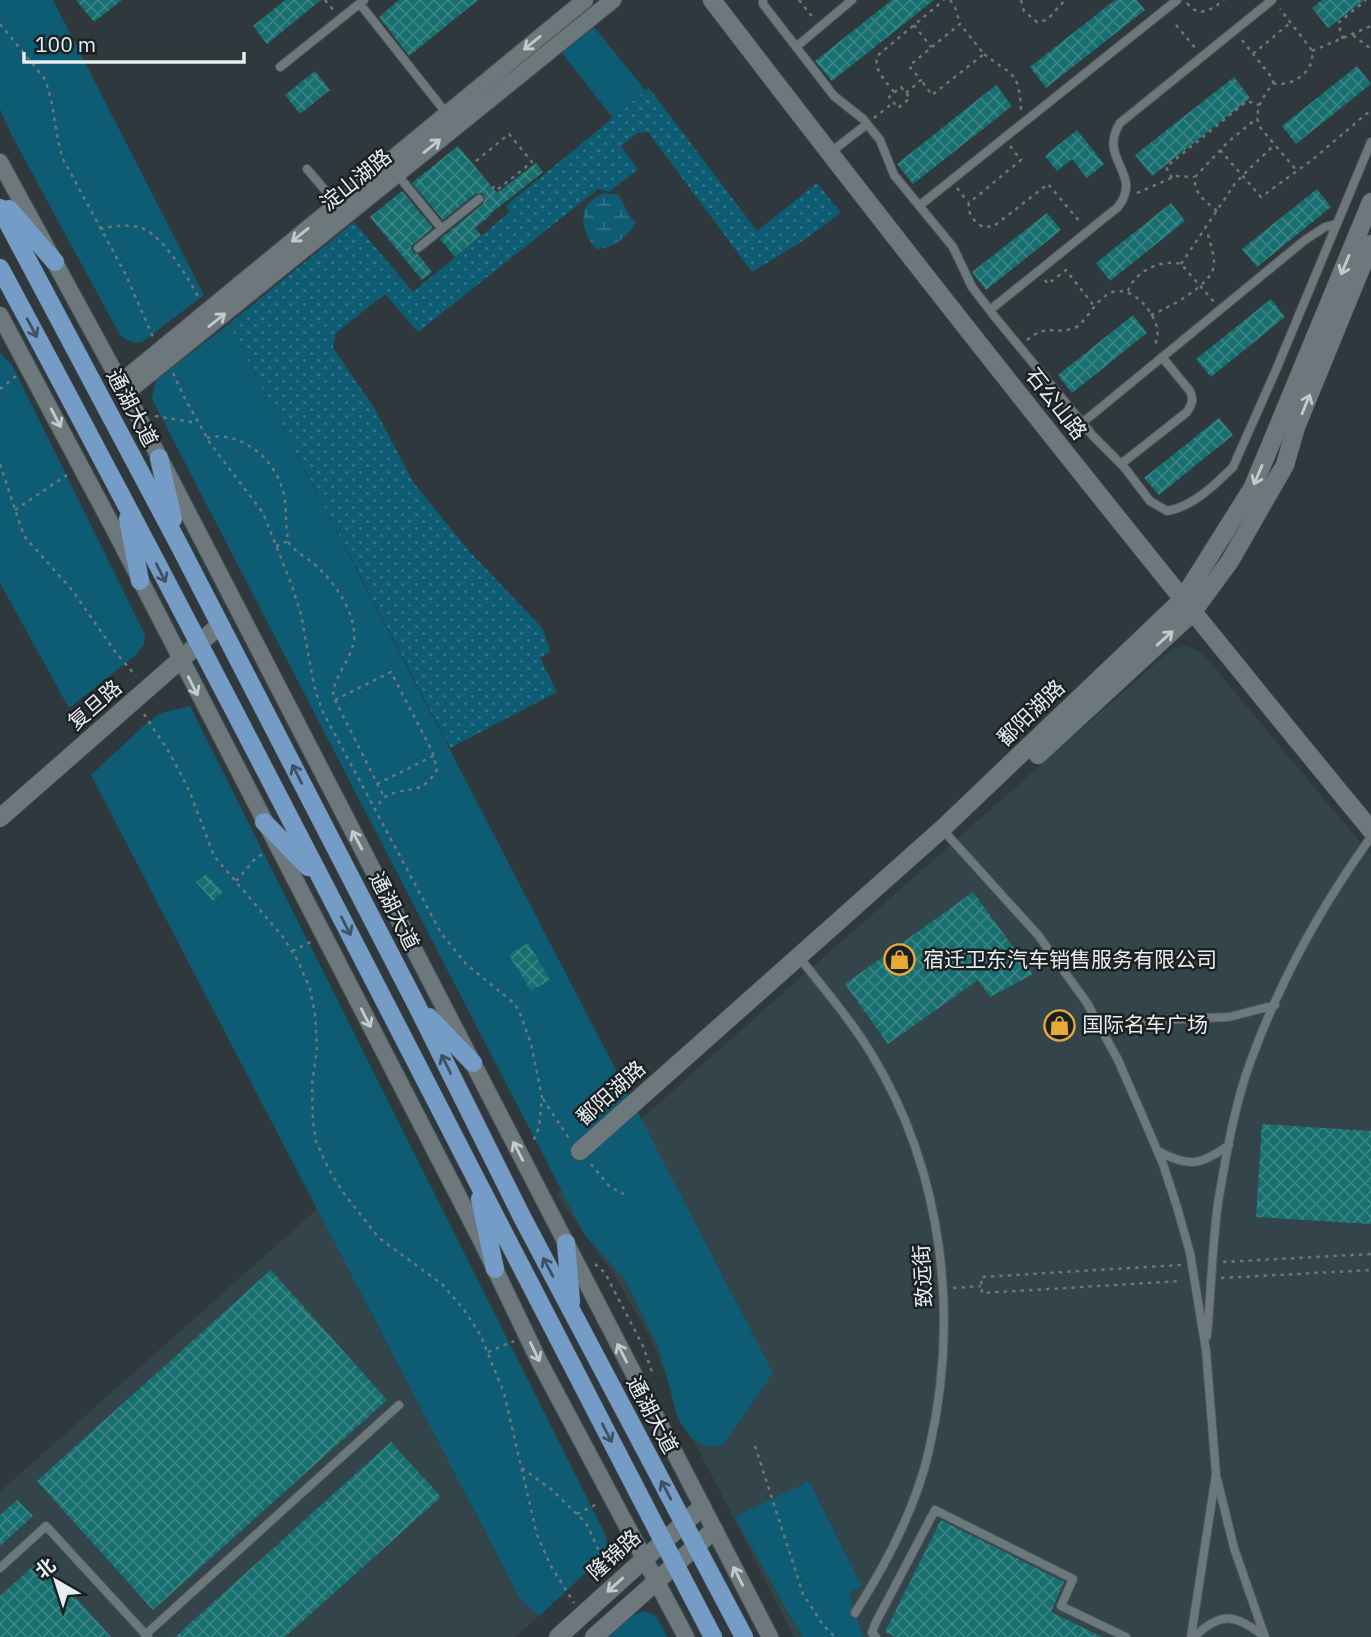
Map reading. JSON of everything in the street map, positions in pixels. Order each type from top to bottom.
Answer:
[{"type":"main road","points":[[0,198],[55,262]]},
{"type":"main road","name":"通湖大道","points":[[0,208],[178,543],[416,1004],[522,1217],[743,1637]]},
{"type":"main road","points":[[0,268],[127,505],[713,1637]]},
{"type":"main road","points":[[159,458],[178,543]]},
{"type":"main road","points":[[127,505],[131,544],[140,581]]},
{"type":"main road","points":[[264,822],[323,882]]},
{"type":"main road","points":[[416,1004],[472,1063]]},
{"type":"main road","points":[[475,1175],[495,1269]]},
{"type":"main road","points":[[566,1244],[572,1312]]},
{"type":"street","name":"淀山湖路","points":[[164,355],[206,311],[337,204],[392,169],[447,114],[585,0]]},
{"type":"street","name":"淀山湖路","points":[[123,388],[392,169],[613,0]]},
{"type":"street","name":"石公山路","points":[[712,0],[829,154],[1187,607],[1371,830]]},
{"type":"street","points":[[0,162],[123,388],[770,1637]]},
{"type":"street","name":"鄱阳湖路","points":[[1187,607],[1253,486],[1371,202]]},
{"type":"street","name":"鄱阳湖路","points":[[583,1155],[946,833],[1187,607],[1230,561],[1285,466],[1296,428],[1371,244]]},
{"type":"street","points":[[0,315],[495,1269],[539,1361],[686,1637]]},
{"type":"street","name":"复旦路","points":[[0,818],[220,625]]},
{"type":"street","name":"隆锦路","points":[[558,1637],[702,1507]]},
{"type":"street","points":[[594,1637],[714,1530]]},
{"type":"lane","points":[[763,0],[763,5],[840,103],[851,108],[880,140],[894,176],[953,247],[972,287],[1019,347],[1150,500],[1167,511],[1187,505],[1233,467],[1371,142]]},
{"type":"lane","points":[[796,47],[852,0]]},
{"type":"lane","points":[[990,310],[1125,199],[1125,176],[1113,152],[1114,133],[1120,123],[1272,0]]},
{"type":"lane","points":[[919,205],[1174,1]]},
{"type":"lane","points":[[280,67],[362,2],[447,114]]},
{"type":"lane","points":[[829,154],[867,124]]},
{"type":"lane","points":[[307,169],[337,204]]},
{"type":"lane","points":[[392,169],[442,229]]},
{"type":"lane","points":[[418,248],[479,200]]},
{"type":"lane","points":[[1082,423],[1317,231],[1337,224]]},
{"type":"lane","points":[[1121,464],[1187,412],[1192,405],[1190,391],[1162,357]]},
{"type":"lane","points":[[946,833],[1038,935],[1087,1003],[1118,1060],[1158,1152],[1180,1218],[1195,1280],[1206,1350],[1216,1474],[1234,1548],[1265,1637]]},
{"type":"lane","points":[[1206,1350],[1218,1205],[1229,1145],[1250,1064],[1275,1005],[1340,879],[1371,837]]},
{"type":"lane","name":"致远街","points":[[802,960],[872,1056],[906,1125],[930,1195],[942,1263],[943,1341],[929,1451],[898,1537],[879,1575],[855,1613]]},
{"type":"lane","points":[[1096,1020],[1119,1022],[1229,1017],[1275,1005]]},
{"type":"lane","points":[[1158,1152],[1176,1161],[1192,1164],[1211,1158],[1229,1145]]},
{"type":"lane","points":[[594,1408],[617,1396]]},
{"type":"lane","points":[[0,1568],[46,1526],[147,1636],[398,1405]]},
{"type":"lane","points":[[1193,1637],[1216,1474]]},
{"type":"lane","points":[[876,1637],[872,1633],[875,1624],[935,1510],[1073,1579],[1061,1606],[1125,1637]]},
{"type":"lane","points":[[1193,1637],[1210,1623],[1224,1617],[1240,1620],[1265,1637]]},
{"type":"path","points":[[799,0],[820,26]]},
{"type":"path","points":[[894,92],[879,73],[876,66],[877,56],[944,0]]},
{"type":"path","points":[[950,0],[955,6],[960,24],[984,54],[1014,76],[1020,97],[1020,125]]},
{"type":"path","points":[[1021,0],[1024,11],[1037,22],[1048,20],[1065,0]]},
{"type":"path","points":[[1185,0],[1191,8],[1200,13],[1211,10],[1224,0]]},
{"type":"path","points":[[1272,0],[1312,51],[1311,63],[1300,78],[1283,85],[1273,83]]},
{"type":"path","points":[[1343,39],[1338,23],[1366,0]]},
{"type":"path","points":[[1253,54],[1290,23]]},
{"type":"path","points":[[0,24],[44,78],[49,88],[62,159],[126,275],[183,396],[207,438],[263,513],[301,614],[314,686],[322,710],[441,933],[466,964],[514,1004],[520,1016],[531,1044],[542,1097],[539,1126],[526,1153]]},
{"type":"path","points":[[960,24],[909,66],[933,95],[984,54]]},
{"type":"path","points":[[914,25],[932,48]]},
{"type":"path","points":[[1176,25],[1202,57]]},
{"type":"path","points":[[1312,51],[1371,26]]},
{"type":"path","points":[[1234,30],[1273,79],[1259,105],[1259,126],[1297,171]]},
{"type":"path","points":[[1353,34],[1371,49]]},
{"type":"path","points":[[906,93],[921,80]]},
{"type":"path","points":[[901,87],[909,98],[898,108],[889,97],[894,92],[901,87]]},
{"type":"path","points":[[1172,178],[1166,167],[1247,101],[1259,105]]},
{"type":"path","points":[[867,124],[894,102]]},
{"type":"path","points":[[1220,150],[1261,197],[1371,110]]},
{"type":"path","points":[[1125,199],[1172,178],[1195,177],[1220,150],[1257,118]]},
{"type":"path","points":[[476,161],[509,134],[532,162],[497,191],[494,187],[479,200]]},
{"type":"path","points":[[1003,138],[1021,160],[969,203],[968,209],[974,221],[983,227],[994,226],[1048,184],[1088,232]]},
{"type":"path","points":[[1181,264],[1241,176],[1275,145]]},
{"type":"path","points":[[1195,177],[1200,196],[1217,211]]},
{"type":"path","points":[[950,180],[969,203]]},
{"type":"path","points":[[100,229],[117,225],[148,231],[184,272],[206,311]]},
{"type":"path","points":[[1151,315],[1181,300],[1212,273],[1215,265],[1206,228]]},
{"type":"path","points":[[1128,291],[1133,280],[1145,271],[1164,263],[1181,264],[1220,310]]},
{"type":"path","points":[[1038,272],[1048,284],[1066,270],[1094,306]]},
{"type":"path","points":[[1019,347],[1041,330],[1075,328],[1094,306],[1114,291],[1128,291],[1151,315],[1158,331],[1156,349],[1162,357]]},
{"type":"path","points":[[0,389],[21,372]]},
{"type":"path","points":[[153,416],[198,423]]},
{"type":"path","points":[[207,438],[218,435],[244,443],[272,468],[283,489],[289,541],[336,589],[351,619],[354,642],[334,685],[335,700],[384,797]]},
{"type":"path","points":[[0,464],[24,536],[72,590],[116,653],[141,695],[189,790],[214,856],[263,910],[292,951],[310,989],[315,1014],[317,1048],[312,1084],[316,1141],[342,1191],[379,1238],[431,1276],[449,1293],[480,1334],[504,1393],[537,1535],[551,1566],[582,1615]]},
{"type":"path","points":[[15,510],[74,471]]},
{"type":"path","points":[[276,546],[289,541]]},
{"type":"path","points":[[335,700],[391,672],[432,751],[437,769],[421,788],[384,797],[375,809]]},
{"type":"path","points":[[377,784],[433,756]]},
{"type":"path","points":[[236,881],[255,859],[270,849]]},
{"type":"path","points":[[292,951],[317,939]]},
{"type":"path","points":[[1213,1263],[1371,1254]]},
{"type":"path","points":[[1192,1264],[981,1277],[982,1293],[1195,1280]]},
{"type":"path","points":[[1212,1279],[1371,1270]]},
{"type":"path","points":[[943,1289],[982,1286]]},
{"type":"path","points":[[488,1352],[518,1339]]},
{"type":"path","points":[[755,1446],[803,1594],[823,1625],[835,1637]]},
{"type":"path","points":[[522,1468],[586,1523],[615,1585]]},
{"type":"path","points":[[577,1514],[603,1501]]},
{"type":"shaded area","name":"国际名车广场","points":[[1186,646],[1199,651],[1207,659],[1371,855],[1371,1637],[794,1637],[686,1425],[649,1335],[613,1273],[556,1194],[1172,649]]},
{"type":"shaded area","points":[[317,1209],[519,1597],[539,1616],[515,1637],[0,1637],[0,1492]]},
{"type":"green space","points":[[0,0],[53,0],[204,295],[142,342],[131,342],[120,335],[0,109]]},
{"type":"green space","points":[[594,27],[646,91],[613,118],[562,53]]},
{"type":"green space","points":[[649,88],[757,231],[817,183],[841,213],[752,272],[648,132],[638,133],[621,146],[638,169],[609,192],[598,189],[418,332],[385,294],[336,333],[333,348],[375,409],[413,482],[469,551],[543,629],[550,652],[540,658],[557,692],[450,748],[229,324],[354,222],[413,292],[510,212],[506,206]]},
{"type":"green space","points":[[604,193],[619,195],[636,223],[620,241],[597,249],[585,230],[583,218],[589,203]]},
{"type":"green space","points":[[229,324],[773,1373],[722,1446],[707,1446],[692,1439],[678,1419],[659,1348],[624,1278],[584,1234],[152,399],[156,380]]},
{"type":"green space","points":[[0,353],[12,365],[145,635],[144,645],[136,655],[69,708],[0,583]]},
{"type":"green space","points":[[190,706],[606,1536],[607,1548],[603,1557],[539,1616],[519,1597],[91,775],[148,722],[161,713]]},
{"type":"green space","points":[[809,1481],[862,1586],[849,1592],[863,1637],[802,1637],[735,1517]]},
{"type":"green space","points":[[644,1611],[656,1616],[667,1637],[609,1637],[633,1615]]},
{"type":"building","points":[[76,0],[122,0],[94,22]]},
{"type":"building","points":[[285,0],[321,0],[267,44],[253,26]]},
{"type":"building","points":[[399,0],[478,0],[409,56],[379,17]]},
{"type":"building","points":[[892,0],[934,0],[832,81],[815,61]]},
{"type":"building","points":[[1115,0],[1137,0],[1145,10],[1046,88],[1030,67]]},
{"type":"building","points":[[1322,0],[1364,0],[1328,28],[1312,8]]},
{"type":"building","points":[[1357,66],[1371,84],[1296,144],[1282,126]]},
{"type":"building","points":[[315,71],[330,90],[300,114],[285,95]]},
{"type":"building","points":[[1234,77],[1250,98],[1152,176],[1135,155]]},
{"type":"building","points":[[996,85],[1012,106],[913,184],[897,164]]},
{"type":"building","points":[[1077,130],[1104,164],[1087,178],[1072,159],[1057,171],[1045,156]]},
{"type":"building","points":[[458,146],[497,193],[536,163],[543,172],[475,228],[481,235],[455,257],[440,239],[483,204],[484,195],[475,194],[443,220],[412,183]]},
{"type":"building","points":[[1317,189],[1331,207],[1257,267],[1242,249]]},
{"type":"building","points":[[402,191],[433,228],[411,246],[413,253],[418,254],[432,272],[422,280],[370,217]]},
{"type":"building","points":[[1171,203],[1185,221],[1110,281],[1096,263]]},
{"type":"building","points":[[1047,213],[1061,230],[986,290],[972,272]]},
{"type":"building","points":[[1271,299],[1285,317],[1211,377],[1196,359]]},
{"type":"building","points":[[1133,315],[1147,333],[1072,393],[1058,375]]},
{"type":"building","points":[[1219,418],[1233,435],[1159,495],[1144,478]]},
{"type":"building","points":[[206,874],[223,892],[213,901],[196,882]]},
{"type":"building","points":[[973,892],[1033,974],[990,997],[978,980],[888,1044],[845,984]]},
{"type":"building","points":[[528,943],[550,980],[531,991],[509,955]]},
{"type":"building","points":[[1262,1124],[1371,1131],[1371,1224],[1256,1217]]},
{"type":"building","points":[[271,1270],[387,1400],[153,1610],[37,1481]]},
{"type":"building","points":[[391,1442],[441,1497],[285,1637],[175,1637]]},
{"type":"building","points":[[17,1500],[33,1516],[0,1546],[0,1515]]},
{"type":"building","points":[[941,1520],[1064,1582],[1051,1612],[1102,1637],[896,1637],[885,1632]]},
{"type":"building","points":[[41,1559],[111,1637],[0,1637],[0,1596]]},
{"type":"place","name":"宿迁卫东汽车销售服务有限公司","points":[[900,960]]},
{"type":"place","name":"国际名车广场","points":[[1059,1025]]}]
